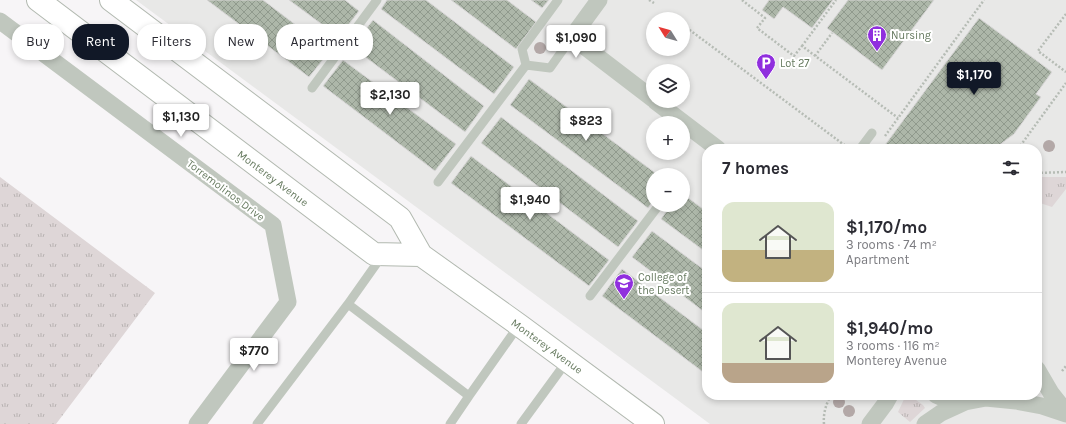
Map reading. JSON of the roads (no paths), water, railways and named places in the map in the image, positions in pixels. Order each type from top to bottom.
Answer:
[{"type":"main road","name":"Monterey Avenue","points":[[38,0],[374,254],[422,255]]},
{"type":"main road","name":"Monterey Avenue","points":[[110,0],[400,218],[422,255],[652,424]]},
{"type":"street","points":[[599,0],[572,37],[646,94]]},
{"type":"street","name":"Torremolinos Drive","points":[[0,21],[273,225],[288,302],[197,424]]},
{"type":"street","points":[[664,108],[711,144]]},
{"type":"street","points":[[1042,378],[1051,393],[1066,413]]},
{"type":"street","points":[[870,424],[887,400]]},
{"type":"street","points":[[951,400],[965,402]]},
{"type":"street","points":[[925,424],[941,413],[965,402],[975,400]]},
{"type":"street","points":[[1009,400],[1042,406],[1066,413]]},
{"type":"lane","points":[[312,88],[377,0]]},
{"type":"lane","points":[[526,65],[522,48],[558,0]]},
{"type":"lane","points":[[526,65],[550,68],[572,37]]},
{"type":"lane","points":[[438,182],[526,65]]},
{"type":"lane","points":[[864,144],[872,133]]},
{"type":"lane","points":[[590,296],[654,212]]},
{"type":"lane","points":[[257,424],[348,304],[382,254]]},
{"type":"lane","points":[[348,304],[469,396]]},
{"type":"lane","points":[[450,424],[519,325]]},
{"type":"lane","points":[[523,423],[567,361]]},
{"type":"place","name":"Nursing","points":[[877,52]]},
{"type":"place","name":"Lot 27","points":[[766,80]]},
{"type":"place","name":"College of the Desert","points":[[624,300]]}]
